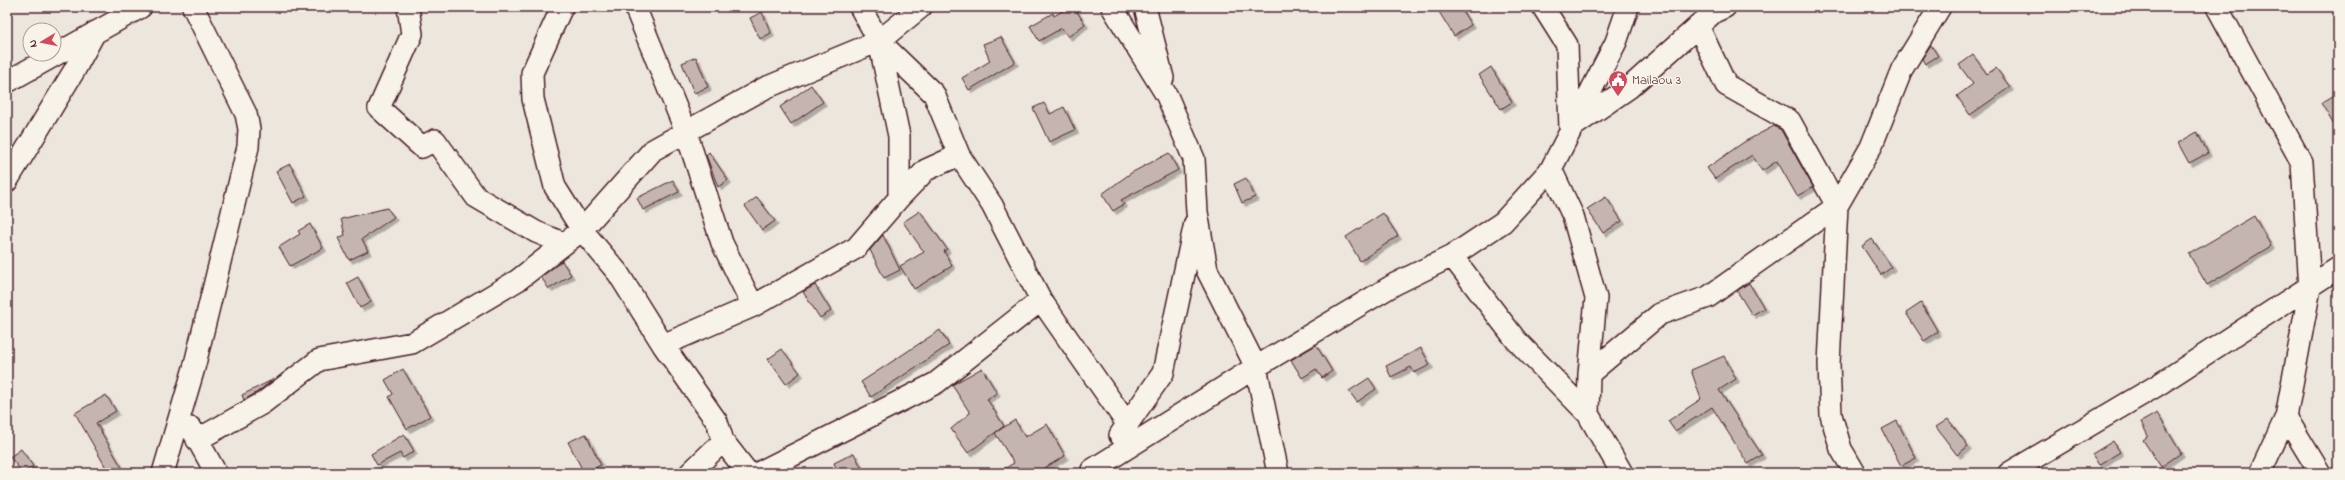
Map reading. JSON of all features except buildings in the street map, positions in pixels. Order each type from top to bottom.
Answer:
[{"type":"street","points":[[7,82],[141,7]]},
{"type":"street","points":[[163,473],[194,368],[244,162],[249,129],[246,114],[193,7]]},
{"type":"street","points":[[408,7],[412,34],[379,108],[422,147],[435,140],[476,197],[536,232],[563,243]]},
{"type":"street","points":[[562,7],[532,73],[533,99],[555,187],[582,230],[618,273],[663,345],[717,422],[723,441],[748,473]]},
{"type":"street","points":[[635,7],[686,132],[722,243],[753,306]]},
{"type":"street","points":[[860,7],[878,41],[899,136],[899,198]]},
{"type":"street","points":[[197,440],[263,403],[319,360],[412,343],[518,280],[563,243],[582,230],[653,150],[765,88],[878,41],[921,7]]},
{"type":"street","points":[[1112,7],[1167,96],[1194,159],[1197,212],[1207,270],[1256,368],[1278,473]]},
{"type":"street","points":[[1145,7],[1167,96]]},
{"type":"street","points":[[1543,7],[1567,45],[1570,128]]},
{"type":"street","points":[[1097,472],[1256,368],[1395,284],[1452,256],[1503,222],[1551,169],[1570,128],[1616,42],[1628,7]]},
{"type":"street","points":[[1570,128],[1630,87],[1714,12],[1725,7]]},
{"type":"street","points":[[1589,374],[1660,314],[1708,297],[1838,206],[1871,147],[1902,69],[1940,7]]},
{"type":"street","points":[[2217,7],[2302,163],[2310,288],[2286,417],[2260,473]]},
{"type":"street","points":[[1698,26],[1726,85],[1790,120],[1838,206],[1829,364],[1831,415],[1841,449],[1855,473]]},
{"type":"street","points":[[7,181],[74,71],[95,32]]},
{"type":"street","points":[[878,41],[934,94],[959,155],[992,205],[1041,300],[1128,425]]},
{"type":"street","points":[[663,345],[753,306],[856,248],[899,198],[926,170],[959,155]]},
{"type":"street","points":[[1551,169],[1573,216],[1596,298],[1589,374],[1588,414]]},
{"type":"street","points":[[1097,472],[1163,373],[1197,212]]},
{"type":"street","points":[[1452,256],[1516,340],[1588,414],[1622,473]]},
{"type":"street","points":[[2009,473],[2158,385],[2310,288],[2338,268]]},
{"type":"street","points":[[758,473],[936,383],[1041,300]]},
{"type":"street","points":[[183,407],[197,440],[216,473]]},
{"type":"street","points":[[2286,417],[2320,473]]},
{"type":"street","points":[[690,473],[723,441]]},
{"type":"place","name":"Mailaou 3","points":[[1618,97]]}]
